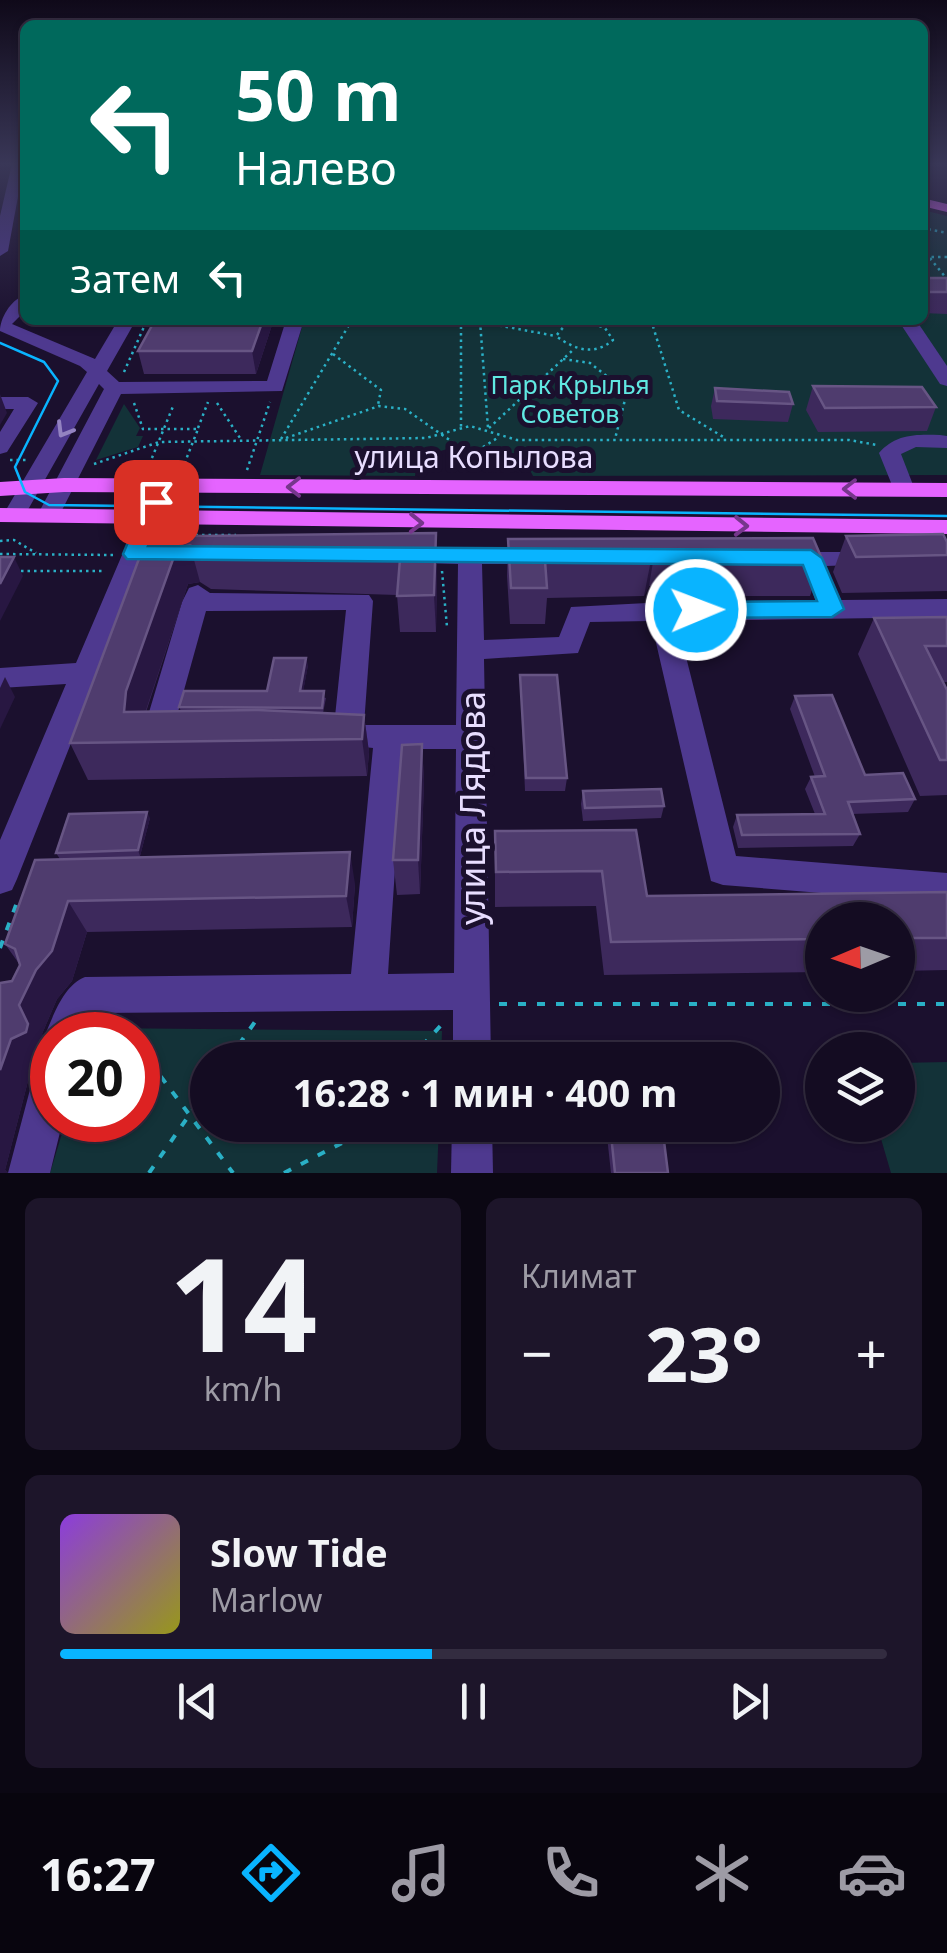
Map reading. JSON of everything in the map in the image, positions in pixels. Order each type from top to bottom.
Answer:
[{"type":"main road","name":"улица Копылова","points":[[0,489],[154,479],[496,488],[947,490]]},
{"type":"main road","points":[[496,488],[479,492],[470,508],[479,519],[498,524]]},
{"type":"main road","points":[[7,515],[947,527]]},
{"type":"street","points":[[0,250],[6,219]]},
{"type":"street","points":[[9,320],[87,362],[113,383],[180,388],[275,387],[294,325]]},
{"type":"street","points":[[48,516],[113,383],[135,325]]},
{"type":"street","points":[[910,325],[947,380]]},
{"type":"street","points":[[7,515],[113,383]]},
{"type":"street","points":[[0,403],[28,403],[0,448]]},
{"type":"street","points":[[904,490],[890,453],[896,446],[907,441],[947,442]]},
{"type":"street","points":[[0,879],[14,813],[154,547],[149,519],[154,479]]},
{"type":"street","points":[[852,527],[866,558]]},
{"type":"street","points":[[383,555],[570,556]]},
{"type":"street","name":"улица Лядова","points":[[455,556],[458,639],[471,736],[484,998],[464,1042]]},
{"type":"street","points":[[756,558],[901,558]]},
{"type":"street","points":[[811,558],[832,609]]},
{"type":"street","points":[[197,731],[160,730],[197,598],[360,601],[348,736]]},
{"type":"street","points":[[660,603],[723,870],[947,888]]},
{"type":"street","points":[[458,639],[568,646],[580,614],[660,603],[832,609],[947,608]]},
{"type":"street","points":[[0,678],[85,673]]},
{"type":"street","points":[[311,735],[471,736]]},
{"type":"street","points":[[368,992],[389,738]]},
{"type":"street","points":[[71,1012],[76,994],[368,992],[484,998]]},
{"type":"street","points":[[30,1173],[37,1142]]},
{"type":"street","points":[[472,1142],[472,1173]]},
{"type":"path","points":[[947,257],[930,257],[947,279]]},
{"type":"path","points":[[135,325],[123,374],[113,383],[144,429],[198,429]]},
{"type":"path","points":[[280,440],[349,325]]},
{"type":"path","points":[[461,428],[462,325]]},
{"type":"path","points":[[480,325],[488,429]]},
{"type":"path","points":[[500,325],[556,336],[574,350],[602,350],[612,340],[602,325]]},
{"type":"path","points":[[556,336],[565,325]]},
{"type":"path","points":[[653,325],[679,410],[726,439]]},
{"type":"path","points":[[488,429],[574,350]]},
{"type":"path","points":[[332,353],[380,390],[378,406]]},
{"type":"path","points":[[563,359],[590,364],[627,392],[622,425],[615,440]]},
{"type":"path","points":[[247,472],[275,387]]},
{"type":"path","points":[[154,479],[159,442],[180,388]]},
{"type":"path","points":[[182,472],[211,395],[242,441]]},
{"type":"path","points":[[280,440],[378,406],[406,410],[471,455]]},
{"type":"path","points":[[102,472],[92,462],[159,442],[442,435],[461,428],[488,429],[517,440],[850,440],[877,445],[890,453]]},
{"type":"path","points":[[471,455],[500,436]]},
{"type":"path","points":[[471,455],[473,478]]},
{"type":"path","points":[[0,460],[31,460]]},
{"type":"path","points":[[0,554],[154,547],[251,535]]},
{"type":"path","points":[[0,540],[14,540],[37,554]]},
{"type":"path","points":[[455,556],[458,639]]},
{"type":"path","points":[[17,571],[104,571]]},
{"type":"path","points":[[241,1042],[268,1004],[282,992]]},
{"type":"path","points":[[484,998],[947,1004]]},
{"type":"path","points":[[426,1042],[448,1018],[460,1042]]},
{"type":"path","points":[[160,1076],[233,1173]]},
{"type":"path","points":[[149,1173],[190,1112]]},
{"type":"path","points":[[284,1173],[344,1142]]},
{"type":"green space","name":"Парк Крылья Советов","points":[[928,219],[947,219],[947,475],[533,476],[516,455],[479,448],[427,455],[415,476],[260,475],[303,325],[928,325]]},
{"type":"green space","points":[[124,404],[140,428],[136,436],[143,436],[138,447],[96,460]]},
{"type":"green space","points":[[160,1029],[442,1031],[442,1042],[190,1042],[190,1142],[438,1142],[437,1173],[50,1173],[59,1142],[160,1142]]},
{"type":"green space","points":[[947,1062],[947,1173],[891,1173],[882,1142],[915,1142],[915,1063]]},
{"type":"building","points":[[928,278],[947,278],[947,292],[928,292]]},
{"type":"building","points":[[152,325],[261,325],[252,351],[138,351]]},
{"type":"building","points":[[813,386],[922,387],[936,407],[825,408]]},
{"type":"building","points":[[715,388],[789,392],[793,404],[717,401]]},
{"type":"building","points":[[149,532],[191,532],[190,536],[436,533],[434,595],[397,596],[400,559],[202,553],[190,545],[177,548],[126,691],[124,712],[258,710],[364,715],[362,739],[70,743]]},
{"type":"building","points":[[943,534],[947,555],[856,557],[846,536]]},
{"type":"building","points":[[813,538],[822,559],[681,560],[676,550],[655,550],[651,560],[545,561],[547,588],[511,588],[508,539]]},
{"type":"building","points":[[0,557],[14,557],[0,584]]},
{"type":"building","points":[[947,617],[947,646],[925,646],[947,690],[947,760],[940,760],[874,618]]},
{"type":"building","points":[[274,658],[306,658],[300,691],[324,691],[322,708],[179,707],[184,691],[267,691]]},
{"type":"building","points":[[520,675],[557,675],[567,778],[526,778]]},
{"type":"building","points":[[832,695],[865,775],[903,773],[915,799],[848,802],[860,834],[742,835],[737,815],[825,814],[811,777],[825,776],[795,696]]},
{"type":"building","points":[[422,744],[418,860],[393,860],[402,745]]},
{"type":"building","points":[[661,789],[664,806],[585,808],[583,791]]},
{"type":"building","points":[[147,812],[138,850],[56,853],[69,814]]},
{"type":"building","points":[[636,830],[647,896],[947,892],[947,938],[915,938],[915,902],[805,902],[805,939],[611,942],[602,871],[496,872],[495,831]]},
{"type":"building","points":[[350,852],[346,896],[68,901],[52,951],[36,970],[19,1005],[28,1024],[26,1032],[11,1039],[0,1070],[0,983],[12,981],[20,965],[15,949],[5,944],[35,860]]},
{"type":"building","points":[[612,1142],[664,1142],[668,1173],[615,1173]]},
{"type":"tram line","points":[[0,343],[44,362],[58,381],[15,467],[25,492],[49,505],[947,516]]},
{"type":"route","points":[[156,502],[134,554],[811,558],[832,609],[696,610]]}]
